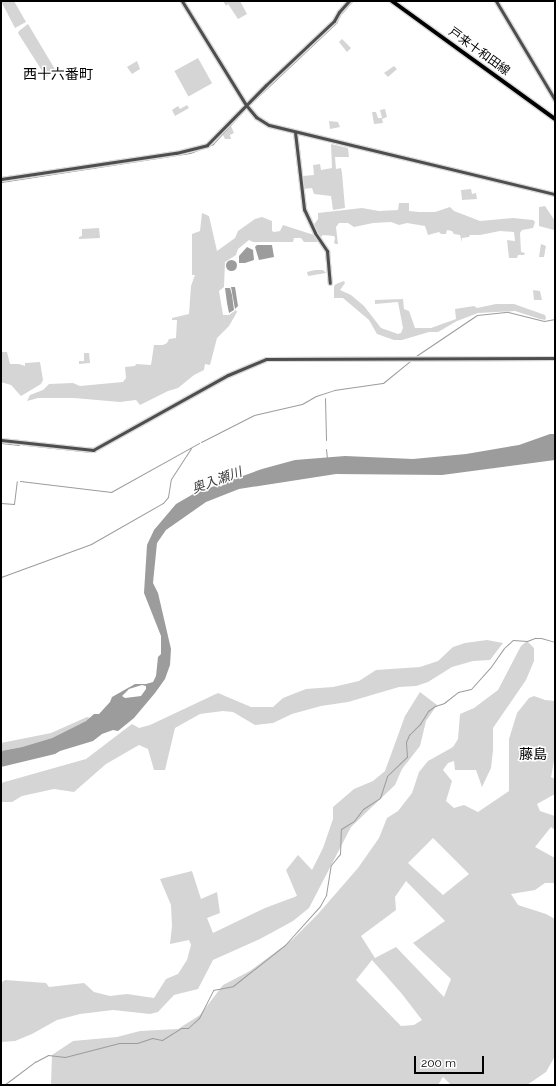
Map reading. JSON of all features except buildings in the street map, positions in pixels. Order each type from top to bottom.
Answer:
[{"type":"main road","name":"戸来十和田線","points":[[392,1],[555,119]]},
{"type":"street","points":[[182,1],[252,114],[264,123],[274,127],[555,194]]},
{"type":"street","points":[[1,179],[196,149],[211,142],[246,105],[334,22],[339,12],[349,1]]},
{"type":"street","points":[[496,1],[555,100]]},
{"type":"street","points":[[295,132],[304,209],[315,233],[327,251],[330,283]]},
{"type":"street","points":[[1,440],[93,450],[228,375],[266,359],[555,358]]},
{"type":"shaded area","points":[[1,1],[14,1],[26,22],[15,28]]},
{"type":"shaded area","points":[[223,1],[240,1],[247,14],[238,19],[228,4],[226,6]]},
{"type":"shaded area","points":[[28,24],[56,71],[46,77],[18,33]]},
{"type":"shaded area","points":[[342,39],[351,48],[347,52],[339,42]]},
{"type":"shaded area","points":[[198,58],[212,83],[188,96],[174,71]]},
{"type":"shaded area","points":[[137,61],[140,69],[132,74],[127,67]]},
{"type":"shaded area","points":[[394,66],[397,69],[388,77],[384,73]]},
{"type":"shaded area","points":[[187,105],[189,108],[175,116],[172,110],[178,106],[180,109]]},
{"type":"shaded area","points":[[385,109],[387,117],[382,119],[383,123],[374,124],[372,112],[376,112],[378,118],[382,118],[380,110]]},
{"type":"shaded area","points":[[329,121],[338,122],[340,127],[330,129]]},
{"type":"shaded area","points":[[231,126],[234,133],[230,135],[231,139],[225,139],[223,135]]},
{"type":"shaded area","points":[[331,144],[348,148],[349,157],[335,157],[336,169],[341,168],[342,173],[345,208],[333,210],[331,196],[314,194],[312,188],[303,189],[303,176],[314,175],[313,165],[320,164],[321,170],[332,168]]},
{"type":"shaded area","points":[[471,189],[472,194],[476,193],[477,199],[462,200],[461,190]]},
{"type":"shaded area","points":[[399,203],[409,203],[409,211],[419,212],[435,212],[450,207],[454,211],[480,221],[513,218],[533,220],[535,222],[533,228],[522,230],[520,233],[521,252],[525,253],[524,255],[518,255],[517,258],[509,258],[507,240],[515,241],[514,232],[500,231],[480,235],[470,235],[469,237],[462,238],[462,242],[460,235],[454,234],[452,231],[447,230],[446,234],[441,234],[439,232],[428,235],[425,226],[407,223],[399,225],[391,222],[373,223],[354,227],[348,223],[339,223],[336,227],[338,244],[336,244],[334,243],[334,236],[323,235],[321,237],[313,226],[318,219],[318,213],[362,208],[379,211],[398,210]]},
{"type":"shaded area","points":[[545,206],[555,221],[555,233],[554,230],[539,226],[539,207]]},
{"type":"shaded area","points":[[202,213],[209,216],[217,251],[235,238],[238,231],[255,219],[262,217],[272,221],[272,231],[274,232],[280,231],[283,225],[314,235],[319,242],[304,242],[301,238],[294,238],[293,242],[253,242],[249,240],[238,249],[236,255],[225,262],[224,287],[219,291],[223,315],[229,315],[236,310],[237,312],[229,326],[217,338],[210,365],[205,364],[204,370],[194,375],[178,388],[168,391],[140,405],[136,400],[120,402],[74,398],[38,398],[27,401],[30,395],[43,390],[49,384],[73,383],[80,386],[123,382],[126,378],[125,367],[135,366],[136,364],[151,365],[154,345],[163,345],[167,343],[169,339],[176,338],[177,320],[172,320],[172,318],[189,314],[191,286],[195,275],[192,275],[192,234],[200,231]]},
{"type":"shaded area","points":[[99,228],[100,238],[79,239],[79,237],[82,236],[82,229]]},
{"type":"shaded area","points":[[541,244],[546,246],[544,257],[539,257]]},
{"type":"shaded area","points":[[257,245],[272,245],[274,257],[259,260],[255,247]]},
{"type":"shaded area","points":[[247,247],[253,250],[254,260],[239,263],[239,256]]},
{"type":"shaded area","points":[[229,260],[233,260],[235,261],[235,269],[229,270],[226,267],[226,263]]},
{"type":"shaded area","points":[[323,270],[326,273],[308,276],[307,272]]},
{"type":"shaded area","points":[[344,281],[345,283],[340,290],[351,295],[364,306],[381,328],[398,334],[401,333],[403,328],[398,302],[375,304],[375,300],[403,299],[404,309],[409,311],[415,328],[431,328],[456,319],[455,309],[474,306],[477,308],[496,304],[514,304],[545,315],[546,318],[545,320],[540,319],[515,311],[478,313],[457,321],[438,332],[429,332],[402,340],[394,340],[377,334],[369,320],[343,298],[334,298],[334,286]]},
{"type":"shaded area","points":[[231,287],[235,287],[238,306],[235,309]]},
{"type":"shaded area","points":[[225,288],[230,288],[232,295],[234,310],[229,313],[227,303]]},
{"type":"shaded area","points":[[533,290],[540,291],[542,300],[534,300]]},
{"type":"shaded area","points":[[1,352],[7,352],[10,364],[25,366],[25,363],[40,362],[43,380],[41,384],[21,396],[11,385],[1,382]]},
{"type":"shaded area","points":[[84,353],[89,353],[90,363],[79,364],[79,361],[84,361]]},
{"type":"shaded area","points":[[550,434],[555,434],[555,460],[442,475],[336,474],[239,489],[206,502],[166,530],[157,543],[153,583],[158,593],[171,649],[170,665],[165,679],[155,693],[134,718],[118,731],[113,730],[102,734],[93,741],[60,751],[55,754],[1,767],[1,751],[22,747],[52,738],[86,721],[94,714],[99,714],[110,702],[112,697],[135,684],[146,684],[153,682],[156,676],[158,657],[161,654],[161,636],[144,593],[147,545],[154,530],[176,504],[195,493],[262,469],[295,460],[345,456],[413,459],[466,454],[519,445]],"holes":[[[142,685],[146,686],[146,689],[141,696],[125,698],[122,696],[129,689]]]},
{"type":"shaded area","points":[[487,640],[503,643],[490,660],[473,661],[452,667],[428,682],[416,686],[399,687],[348,702],[321,706],[292,714],[273,723],[255,725],[233,712],[223,711],[200,714],[175,728],[165,770],[154,770],[148,749],[139,745],[106,764],[74,792],[54,789],[22,796],[12,802],[1,802],[1,783],[86,759],[132,724],[139,728],[150,725],[218,693],[251,707],[273,707],[283,698],[306,689],[333,687],[359,681],[376,670],[420,667],[438,661],[453,647],[465,643]]},
{"type":"shaded area","points":[[527,641],[534,648],[534,661],[526,680],[493,728],[491,768],[482,787],[476,770],[455,770],[454,761],[448,763],[443,770],[452,781],[446,801],[454,808],[464,805],[478,812],[509,791],[509,739],[517,713],[529,698],[534,696],[545,700],[555,701],[555,756],[551,777],[555,779],[555,794],[537,804],[540,811],[555,816],[555,830],[551,827],[535,847],[555,858],[555,883],[545,883],[535,890],[511,894],[518,905],[546,914],[555,919],[555,1056],[546,1072],[527,1085],[451,1085],[443,1077],[438,1085],[51,1085],[52,1055],[73,1041],[117,1037],[140,1031],[178,1029],[200,1015],[223,985],[250,971],[292,940],[318,914],[358,868],[379,838],[387,818],[398,811],[412,793],[419,772],[428,761],[453,747],[458,739],[460,714],[474,708],[498,690],[521,646]],"holes":[[[433,838],[469,874],[443,895],[408,863]],[[406,881],[445,921],[413,943],[451,979],[444,997],[396,947],[375,958],[361,936],[396,910],[395,897]],[[372,960],[402,994],[422,1020],[414,1025],[401,1026],[356,980]]]},
{"type":"shaded area","points":[[420,692],[437,705],[426,721],[420,746],[402,769],[395,785],[351,827],[309,908],[293,921],[260,939],[213,960],[198,989],[174,995],[158,1012],[150,1014],[113,1010],[80,1014],[57,1020],[32,1034],[15,1041],[1,1042],[1,983],[5,980],[46,983],[49,987],[84,983],[94,992],[110,996],[127,994],[154,998],[166,979],[178,974],[187,960],[191,945],[189,940],[170,944],[172,926],[171,905],[160,879],[192,871],[201,899],[217,892],[220,913],[207,918],[213,933],[265,908],[297,896],[286,870],[298,855],[312,870],[323,848],[333,819],[333,807],[354,789],[373,781],[385,771],[405,716]]},
{"type":"shaded area","points":[[87,717],[90,718],[52,738],[22,747],[1,751],[1,743],[51,733]]},
{"type":"waterway","points":[[249,105],[336,23],[340,15],[352,1]]},
{"type":"waterway","points":[[1,182],[190,153],[213,144],[245,109]]},
{"type":"waterway","points":[[416,356],[477,315],[508,312],[544,321],[555,319]]},
{"type":"waterway","points":[[201,442],[254,415],[302,404],[316,396],[334,390],[383,383],[410,361]]},
{"type":"waterway","points":[[325,398],[326,440]]},
{"type":"waterway","points":[[26,445],[91,452],[153,419]]},
{"type":"waterway","points":[[1,443],[19,445]]},
{"type":"waterway","points":[[20,481],[111,492],[199,443]]},
{"type":"waterway","points":[[1,577],[91,544],[163,503],[168,497],[171,479],[191,448]]},
{"type":"waterway","points":[[326,449],[327,458]]},
{"type":"waterway","points":[[1,503],[14,504],[17,481]]},
{"type":"waterway","points":[[4,1085],[35,1062],[48,1055],[65,1057],[119,1043],[137,1043],[152,1038],[162,1040],[181,1028],[188,1028],[199,1018],[213,990],[233,986],[285,945],[320,906],[326,895],[331,865],[340,854],[341,829],[354,821],[363,809],[380,798],[387,776],[407,757],[406,742],[409,735],[420,724],[428,711],[435,706],[444,703],[458,692],[471,689],[490,668],[504,648],[513,640],[527,641],[535,638],[541,638],[555,642]]},
{"type":"district","name":"西十六番町","points":[[58,74]]},
{"type":"district","name":"藤島","points":[[533,754]]},
{"type":"water label","name":"奥入瀬川","points":[[217,481]]}]
